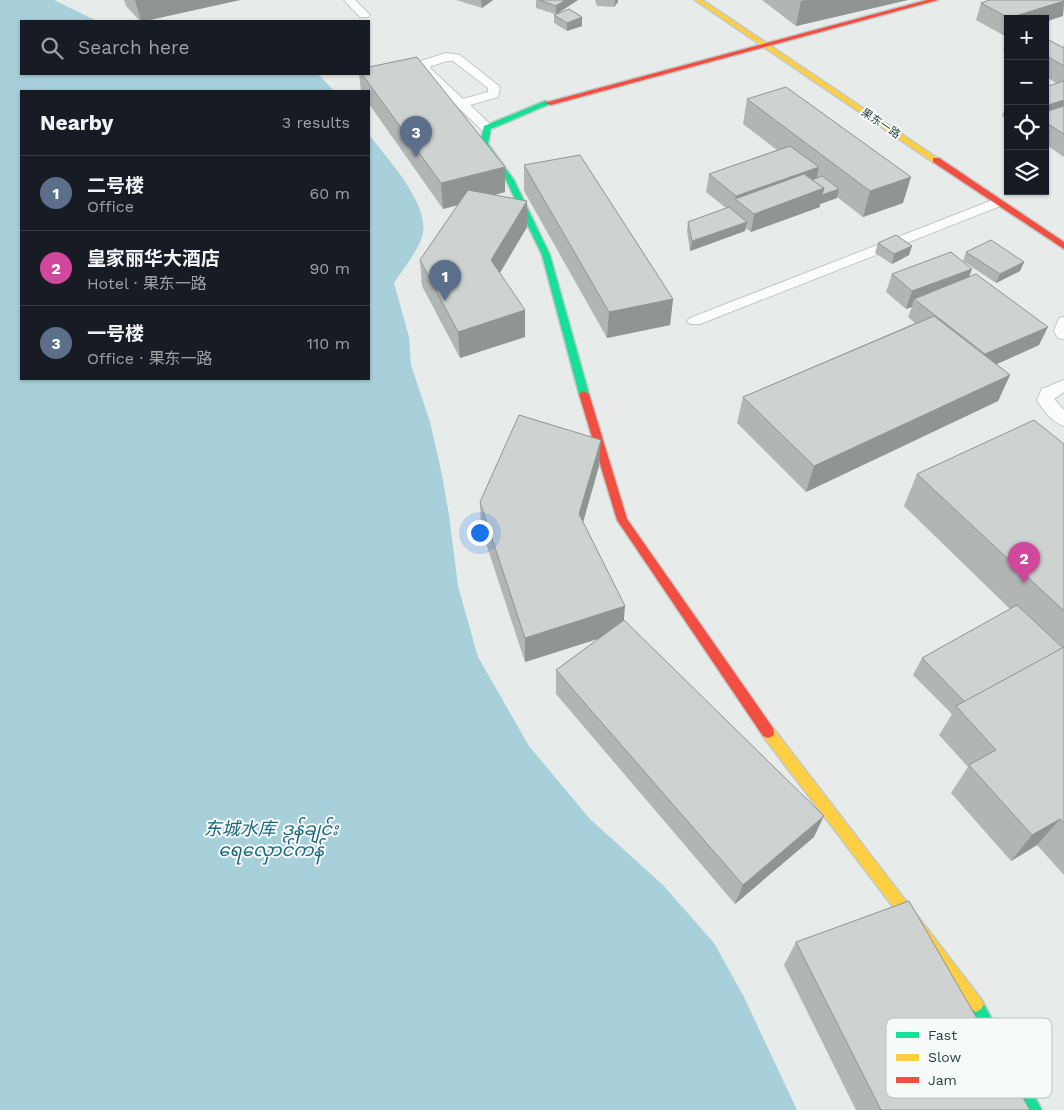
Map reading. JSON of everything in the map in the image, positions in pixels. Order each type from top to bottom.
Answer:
[{"type":"street","name":"果东一路","points":[[698,0],[1064,246]]},
{"type":"street","points":[[935,0],[538,106],[487,128],[484,144],[510,180],[546,255],[594,432],[622,520],[774,741],[972,996],[984,1018]]},
{"type":"street","points":[[1027,1098],[1034,1110]]},
{"type":"lane","points":[[349,0],[364,15]]},
{"type":"lane","points":[[462,104],[494,94],[494,86],[456,57],[446,56],[425,64],[425,70],[487,128]]},
{"type":"lane","points":[[695,321],[998,202]]},
{"type":"lane","points":[[1064,322],[1062,331],[1064,334]]},
{"type":"lane","points":[[1064,386],[1048,393],[1045,400],[1064,420]]},
{"type":"water","name":"东城水库 ဒွန်ချင်း ရေလှောင်ကန်","points":[[0,0],[54,0],[95,20],[20,20],[20,75],[319,75],[333,90],[20,90],[20,380],[370,380],[370,136],[406,183],[420,211],[423,225],[420,243],[394,283],[409,337],[411,365],[430,422],[441,470],[458,586],[478,657],[529,746],[590,819],[663,885],[714,943],[744,997],[797,1110],[0,1110]]},
{"type":"building","points":[[539,0],[565,0],[556,6]]},
{"type":"building","points":[[990,0],[1064,0],[1019,15],[1004,15],[981,3]]},
{"type":"building","points":[[569,9],[582,17],[567,23],[554,15]]},
{"type":"building","points":[[1049,40],[1064,48],[1064,66],[1049,57]]},
{"type":"building","points":[[417,57],[505,167],[441,183],[363,75],[370,75],[370,67]]},
{"type":"building","points":[[1064,81],[1064,100],[1049,105],[1049,86]]},
{"type":"building","points":[[786,87],[911,177],[870,191],[747,99]]},
{"type":"building","points":[[1064,106],[1064,134],[1049,125],[1049,111]]},
{"type":"building","points":[[790,146],[819,167],[736,196],[709,174]]},
{"type":"building","points":[[580,155],[673,299],[609,312],[524,165]]},
{"type":"building","points":[[804,174],[824,188],[754,214],[735,199]]},
{"type":"building","points":[[822,176],[839,189],[822,195],[824,188],[812,180]]},
{"type":"building","points":[[468,190],[527,201],[491,260],[525,310],[458,332],[420,260]]},
{"type":"building","points":[[729,207],[747,222],[692,241],[688,222]]},
{"type":"building","points":[[896,235],[912,246],[894,254],[878,243]]},
{"type":"building","points":[[991,240],[1024,262],[1000,274],[966,252]]},
{"type":"building","points":[[951,252],[972,269],[912,291],[892,274]]},
{"type":"building","points":[[976,274],[1048,327],[985,354],[914,299]]},
{"type":"building","points":[[934,316],[1010,375],[814,466],[743,397]]},
{"type":"building","points":[[519,415],[601,440],[579,514],[625,606],[525,638],[480,502]]},
{"type":"building","points":[[1034,420],[1064,444],[1064,611],[917,474]]},
{"type":"building","points":[[1017,605],[1063,648],[965,702],[922,658]]},
{"type":"building","points":[[624,620],[824,816],[743,885],[556,670]]},
{"type":"building","points":[[1064,647],[1064,823],[1060,819],[1032,835],[969,765],[996,750],[956,706]]},
{"type":"building","points":[[909,901],[977,1018],[886,1018],[886,1098],[1023,1098],[1030,1110],[881,1110],[796,942]]},
{"type":"traffic: fast","points":[[548,103],[487,128],[484,144],[510,180],[546,255],[584,394]]},
{"type":"traffic: fast","points":[[976,1004],[984,1018]]},
{"type":"traffic: fast","points":[[1027,1098],[1034,1110]]},
{"type":"traffic: slow","points":[[698,0],[936,160]]},
{"type":"traffic: slow","points":[[768,732],[976,1004]]},
{"type":"traffic: jam","points":[[548,103],[935,0]]},
{"type":"traffic: jam","points":[[936,160],[1064,246]]},
{"type":"traffic: jam","points":[[584,394],[622,520],[768,732]]},
{"type":"place","name":"一号楼","points":[[416,157]]},
{"type":"place","name":"二号楼","points":[[445,301]]},
{"type":"place","name":"皇家丽华大酒店","points":[[1024,583]]}]
